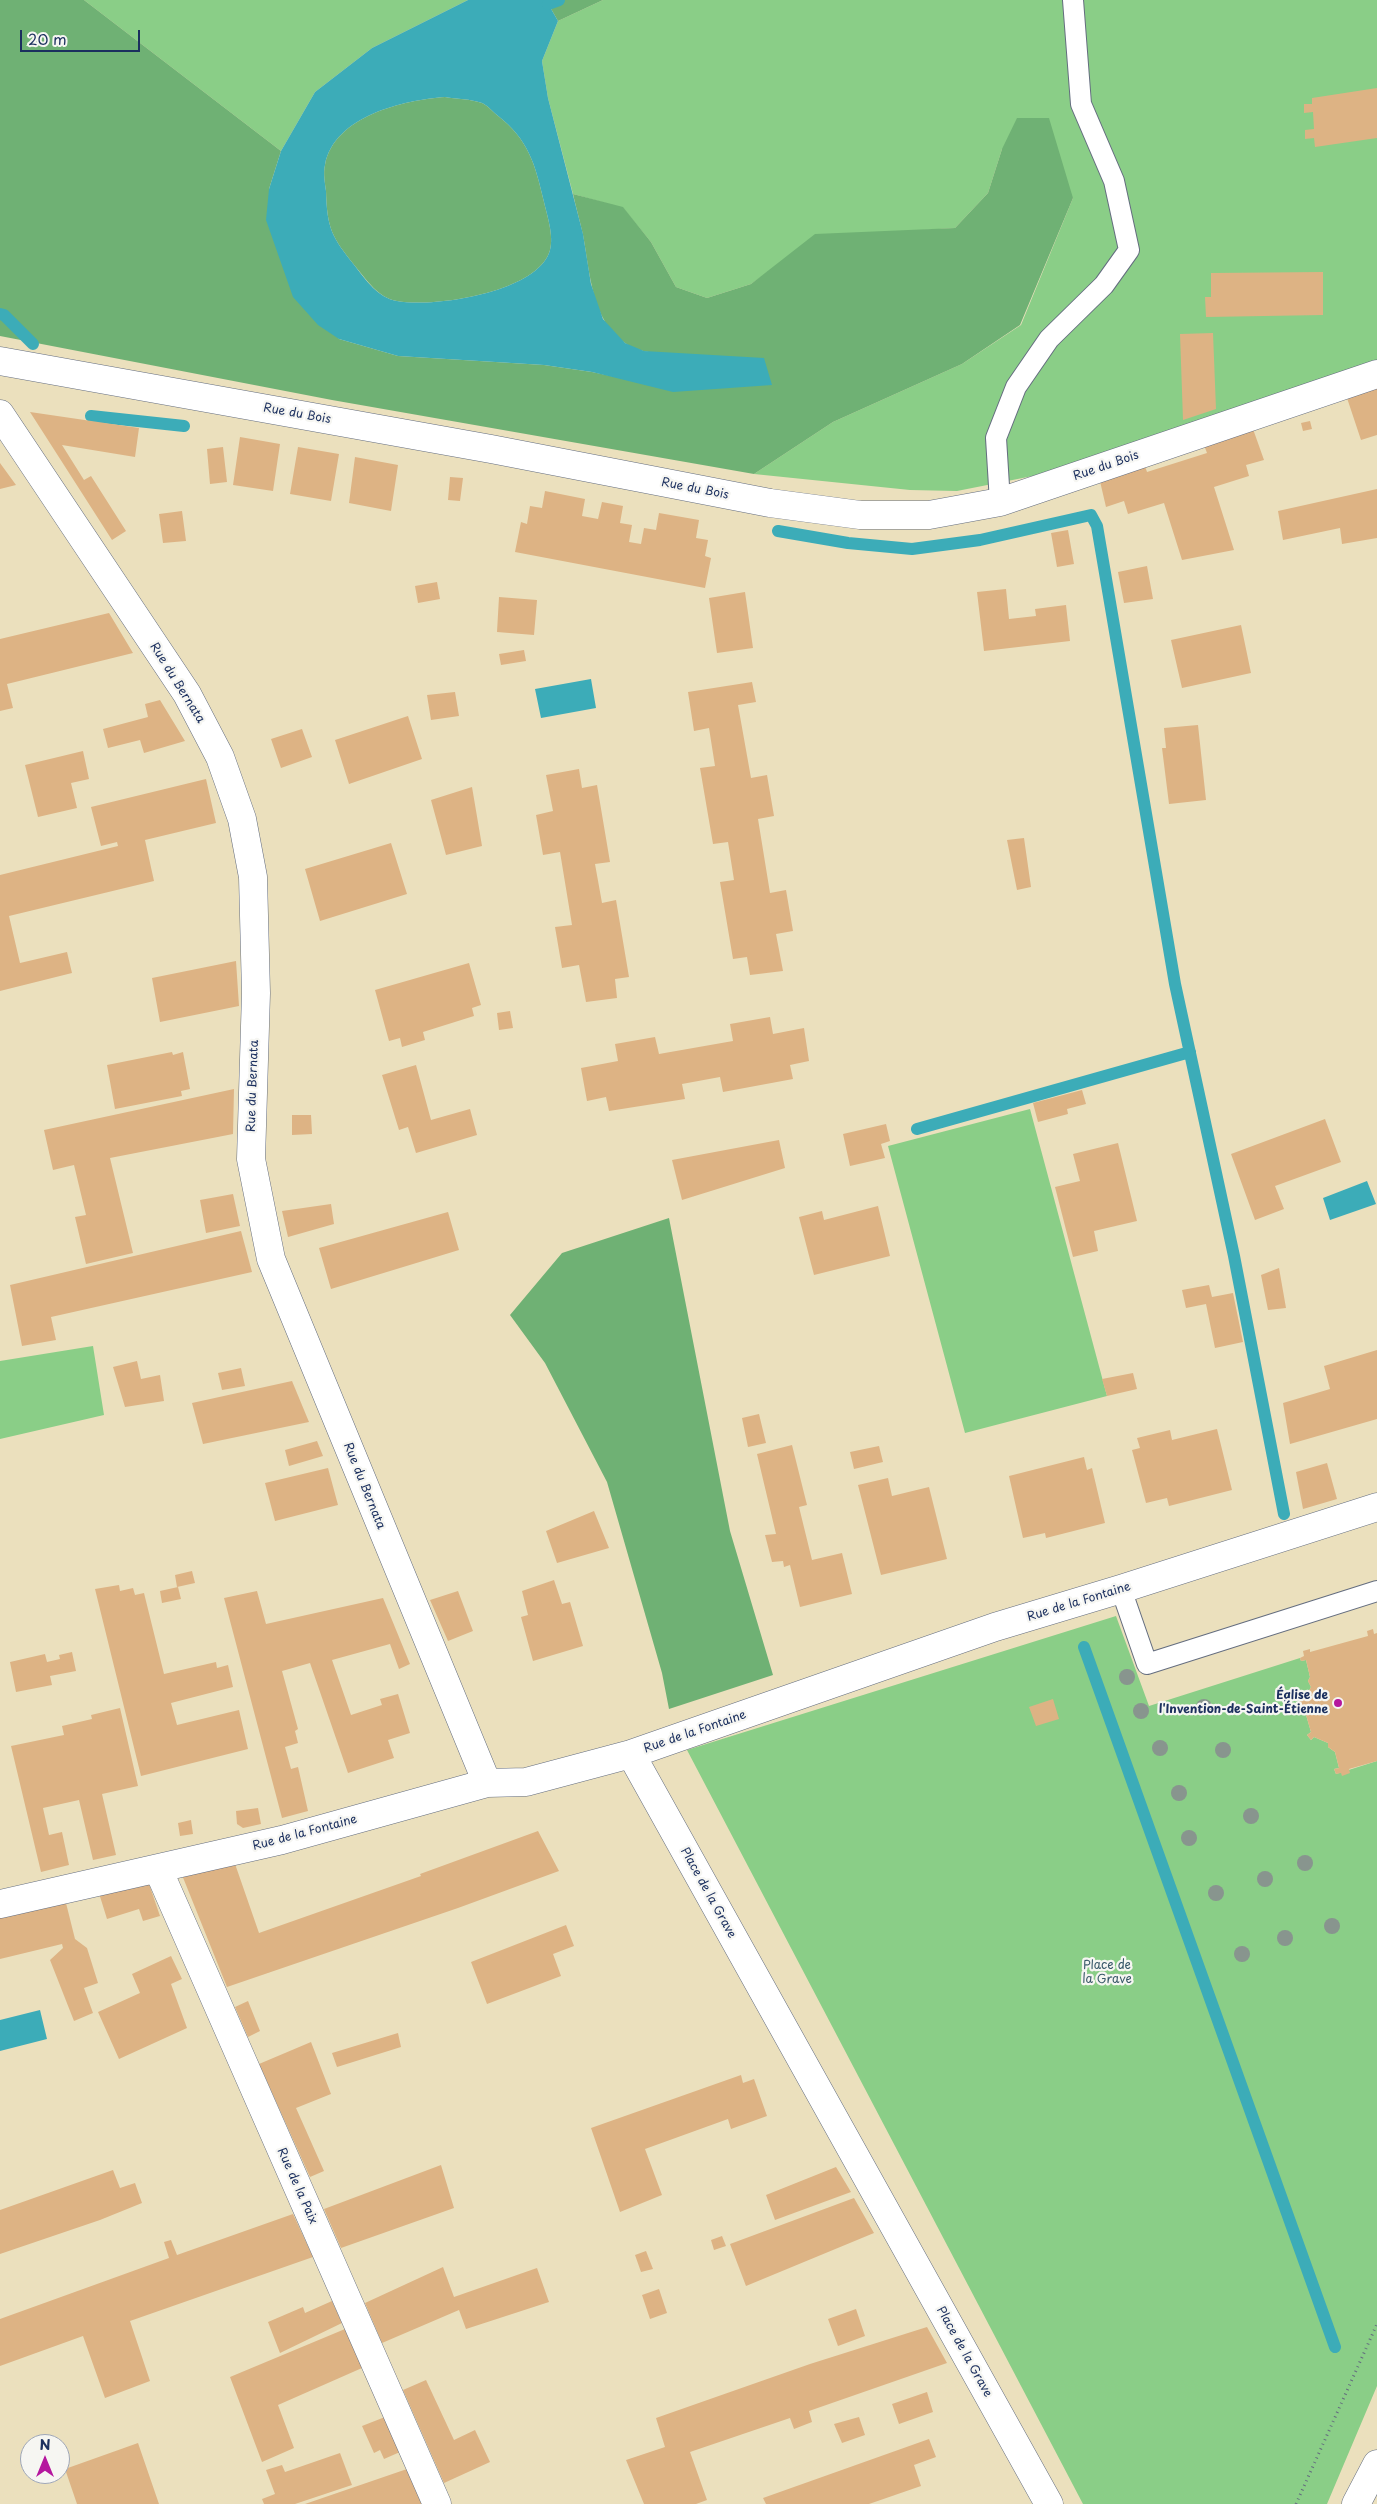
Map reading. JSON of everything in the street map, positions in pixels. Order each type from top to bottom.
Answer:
[{"type":"street","name":"Rue du Bois","points":[[0,361],[491,448],[770,503],[860,516],[928,516],[1000,502],[1377,374]]},
{"type":"street","name":"Rue du Bernata","points":[[0,414],[187,694],[220,756],[227,774],[242,819],[253,877],[256,993],[251,1159],[271,1259],[487,1783]]},
{"type":"street","name":"Rue de la Fontaine","points":[[0,1904],[282,1840],[487,1783],[526,1782],[631,1754],[995,1627],[1122,1590],[1377,1507]]},
{"type":"street","name":"Place de la Grave","points":[[631,1754],[1049,2504]]},
{"type":"street","name":"Rue de la Paix","points":[[158,1869],[436,2504]]},
{"type":"street","points":[[1356,2504],[1377,2464]]},
{"type":"lane","points":[[1000,502],[996,438],[1016,387],[1050,339],[1104,285],[1129,250],[1114,181],[1081,104],[1072,0]]},
{"type":"lane","points":[[1122,1590],[1147,1664],[1272,1626],[1377,1591]]},
{"type":"path","points":[[1296,2504],[1377,2324]]},
{"type":"green space","points":[[0,0],[84,0],[281,151],[269,189],[339,339],[398,356],[544,365],[630,380],[689,355],[639,350],[625,343],[605,322],[590,279],[583,235],[573,194],[623,207],[651,242],[676,287],[707,298],[751,284],[815,234],[955,228],[988,193],[1002,149],[1017,118],[1049,118],[1073,198],[1020,325],[962,364],[833,422],[754,474],[332,400],[0,336]]},
{"type":"green space","points":[[84,0],[468,0],[372,48],[315,92],[281,151]]},
{"type":"green space","points":[[546,0],[603,0],[558,21]]},
{"type":"green space","points":[[603,0],[1377,0],[1377,363],[1068,469],[957,491],[910,490],[754,474],[833,422],[962,364],[1021,325],[1073,198],[1002,149],[988,193],[955,228],[891,232],[779,264],[751,284],[707,298],[676,287],[651,242],[623,208],[573,194],[548,98],[542,61],[558,21]]},
{"type":"green space","points":[[445,97],[484,104],[508,124],[524,143],[534,164],[541,188],[551,232],[550,250],[542,265],[527,277],[483,294],[435,302],[414,303],[397,301],[384,296],[373,288],[336,240],[328,215],[324,175],[325,165],[331,148],[342,134],[356,123],[391,107]]},
{"type":"green space","points":[[1030,1109],[1107,1396],[965,1433],[888,1146]]},
{"type":"green space","points":[[669,1218],[730,1531],[773,1675],[669,1709],[662,1673],[607,1482],[545,1363],[510,1315],[562,1253]]},
{"type":"green space","points":[[93,1346],[104,1415],[0,1439],[0,1361]]},
{"type":"green space","name":"Place de la Grave","points":[[1116,1616],[1149,1706],[1300,1658],[1301,1661],[1306,1660],[1310,1677],[1308,1681],[1311,1687],[1304,1700],[1299,1700],[1298,1706],[1304,1708],[1311,1732],[1307,1735],[1311,1740],[1314,1737],[1328,1743],[1328,1747],[1335,1752],[1339,1768],[1334,1769],[1336,1774],[1377,1761],[1377,2386],[1327,2504],[1083,2504],[687,1750]]},
{"type":"water","points":[[468,0],[546,0],[558,21],[542,61],[548,98],[583,234],[591,284],[603,319],[625,343],[644,351],[764,358],[772,385],[673,392],[592,372],[544,365],[398,356],[339,339],[318,325],[293,297],[266,220],[269,189],[281,151],[315,92],[372,48]],"holes":[[[445,97],[484,104],[508,124],[524,143],[534,164],[541,188],[551,232],[550,250],[542,265],[527,277],[507,286],[459,299],[414,303],[397,301],[378,292],[336,240],[328,215],[324,175],[325,165],[331,148],[342,134],[356,123],[391,107]]]},
{"type":"water","points":[[591,679],[596,708],[541,718],[535,689]]},
{"type":"water","points":[[1367,1181],[1376,1204],[1330,1220],[1323,1198]]},
{"type":"water","points":[[40,2010],[47,2039],[0,2051],[0,2020]]},
{"type":"building","points":[[1377,88],[1377,138],[1315,147],[1314,138],[1305,139],[1305,130],[1314,129],[1313,112],[1304,113],[1304,104],[1312,104],[1312,98]]},
{"type":"building","points":[[1323,272],[1323,315],[1206,317],[1205,297],[1211,297],[1211,273]]},
{"type":"building","points":[[1213,333],[1216,409],[1183,420],[1180,334]]},
{"type":"building","points":[[1377,387],[1377,435],[1361,440],[1347,398]]},
{"type":"building","points":[[30,412],[139,428],[135,457],[62,445],[84,480],[91,476],[126,531],[112,540]]},
{"type":"building","points":[[1310,421],[1312,429],[1303,431],[1301,423]]},
{"type":"building","points":[[1253,429],[1264,460],[1246,465],[1249,476],[1214,487],[1234,550],[1182,560],[1164,503],[1128,514],[1124,501],[1106,507],[1099,477],[1144,463],[1147,472],[1207,453],[1204,445]]},
{"type":"building","points":[[240,437],[280,444],[273,491],[233,485]]},
{"type":"building","points":[[223,447],[227,482],[210,484],[207,449]]},
{"type":"building","points":[[298,447],[339,454],[331,501],[290,494]]},
{"type":"building","points":[[355,457],[398,465],[391,511],[349,503]]},
{"type":"building","points":[[0,463],[16,485],[0,489]]},
{"type":"building","points":[[450,477],[463,478],[460,501],[448,500]]},
{"type":"building","points":[[1377,489],[1377,538],[1342,544],[1340,528],[1283,540],[1278,511]]},
{"type":"building","points":[[545,491],[585,499],[582,516],[598,519],[602,502],[623,506],[620,523],[632,525],[629,542],[641,544],[644,528],[656,530],[659,513],[699,520],[696,538],[708,540],[705,556],[711,558],[705,588],[515,552],[521,522],[527,524],[530,506],[542,508]]},
{"type":"building","points":[[182,511],[186,541],[163,543],[159,514]]},
{"type":"building","points":[[1068,530],[1074,564],[1057,567],[1051,533]]},
{"type":"building","points":[[1147,566],[1153,599],[1124,603],[1118,572]]},
{"type":"building","points":[[437,582],[440,599],[418,603],[415,586]]},
{"type":"building","points":[[1006,589],[1009,619],[1036,616],[1035,609],[1066,605],[1070,641],[984,651],[977,592]]},
{"type":"building","points":[[745,592],[753,648],[717,653],[709,598]]},
{"type":"building","points":[[499,597],[537,600],[534,635],[497,632]]},
{"type":"building","points":[[109,613],[133,653],[7,684],[13,708],[0,711],[0,639]]},
{"type":"building","points":[[1241,625],[1251,673],[1182,688],[1171,640]]},
{"type":"building","points":[[524,650],[526,661],[501,665],[499,654]]},
{"type":"building","points":[[752,682],[756,702],[738,705],[751,778],[767,775],[774,816],[758,819],[770,893],[786,890],[793,931],[776,934],[783,971],[750,975],[747,957],[733,959],[720,882],[734,880],[728,842],[713,844],[700,768],[715,766],[709,728],[694,731],[688,692]]},
{"type":"building","points":[[455,692],[459,716],[431,720],[427,695]]},
{"type":"building","points":[[160,700],[185,741],[144,753],[140,740],[108,748],[103,729],[148,717],[145,704]]},
{"type":"building","points":[[408,716],[422,759],[349,784],[335,740]]},
{"type":"building","points":[[1198,725],[1206,800],[1169,804],[1162,748],[1166,748],[1164,728]]},
{"type":"building","points":[[302,729],[312,757],[281,768],[271,739]]},
{"type":"building","points":[[83,751],[89,779],[71,783],[77,808],[38,817],[25,765]]},
{"type":"building","points":[[579,769],[582,788],[597,785],[610,862],[595,864],[602,903],[616,900],[629,977],[615,979],[617,998],[586,1002],[579,965],[562,968],[555,927],[572,925],[560,852],[543,855],[536,815],[553,811],[546,775]]},
{"type":"building","points":[[206,779],[216,823],[145,840],[154,881],[9,916],[20,963],[67,952],[72,973],[0,991],[0,875],[118,846],[117,842],[101,846],[91,807]]},
{"type":"building","points":[[472,787],[482,846],[446,855],[431,800]]},
{"type":"building","points":[[1024,838],[1031,887],[1017,890],[1007,840]]},
{"type":"building","points":[[391,843],[407,894],[320,921],[305,869]]},
{"type":"building","points":[[236,961],[239,1006],[160,1022],[152,978]]},
{"type":"building","points":[[469,963],[481,1005],[472,1008],[474,1016],[423,1032],[425,1040],[402,1047],[400,1038],[389,1041],[375,990]]},
{"type":"building","points":[[510,1011],[513,1028],[499,1030],[497,1013]]},
{"type":"building","points":[[770,1017],[773,1034],[804,1028],[809,1061],[790,1065],[793,1079],[723,1092],[720,1077],[682,1084],[685,1099],[609,1111],[606,1097],[587,1101],[581,1068],[618,1061],[615,1044],[655,1037],[659,1054],[733,1041],[730,1024]]},
{"type":"building","points":[[172,1052],[173,1055],[183,1052],[190,1089],[181,1091],[182,1096],[115,1109],[107,1065]]},
{"type":"building","points":[[416,1065],[431,1120],[470,1109],[477,1135],[416,1153],[408,1127],[399,1130],[382,1075]]},
{"type":"building","points":[[234,1089],[233,1134],[110,1158],[133,1253],[86,1264],[75,1217],[86,1215],[74,1165],[53,1170],[44,1130]]},
{"type":"building","points":[[1082,1090],[1086,1104],[1067,1109],[1068,1114],[1038,1122],[1033,1103]]},
{"type":"building","points":[[292,1115],[311,1115],[312,1134],[292,1135]]},
{"type":"building","points":[[1325,1119],[1341,1162],[1275,1186],[1284,1209],[1255,1220],[1231,1154]]},
{"type":"building","points":[[886,1124],[890,1141],[881,1144],[885,1158],[850,1166],[843,1134]]},
{"type":"building","points":[[779,1140],[785,1168],[682,1200],[672,1160]]},
{"type":"building","points":[[1118,1143],[1137,1221],[1094,1231],[1098,1251],[1073,1257],[1055,1187],[1080,1181],[1073,1154]]},
{"type":"building","points":[[233,1194],[240,1226],[206,1233],[200,1200]]},
{"type":"building","points":[[331,1204],[334,1224],[288,1237],[282,1211]]},
{"type":"building","points":[[878,1206],[890,1256],[814,1275],[799,1217],[822,1211],[824,1220]]},
{"type":"building","points":[[448,1212],[459,1250],[331,1289],[319,1248]]},
{"type":"building","points":[[241,1231],[252,1272],[51,1317],[56,1340],[22,1346],[10,1285]]},
{"type":"building","points":[[1279,1268],[1286,1308],[1268,1310],[1261,1275]]},
{"type":"building","points":[[1209,1285],[1212,1297],[1233,1293],[1243,1342],[1215,1348],[1206,1304],[1186,1308],[1182,1290]]},
{"type":"building","points":[[1377,1350],[1377,1419],[1290,1444],[1283,1403],[1330,1389],[1324,1366]]},
{"type":"building","points":[[137,1361],[141,1379],[160,1375],[164,1401],[125,1407],[113,1367]]},
{"type":"building","points":[[241,1368],[245,1386],[222,1390],[218,1373]]},
{"type":"building","points":[[1133,1373],[1137,1389],[1107,1396],[1102,1379]]},
{"type":"building","points":[[292,1381],[309,1422],[203,1444],[192,1403]]},
{"type":"building","points":[[759,1414],[766,1443],[748,1447],[742,1418]]},
{"type":"building","points":[[1217,1429],[1232,1490],[1169,1506],[1167,1498],[1146,1503],[1132,1450],[1140,1448],[1137,1438],[1170,1430],[1172,1440]]},
{"type":"building","points":[[317,1441],[323,1456],[289,1466],[285,1450]]},
{"type":"building","points":[[792,1445],[807,1505],[799,1507],[812,1560],[842,1553],[852,1594],[800,1607],[790,1565],[784,1567],[783,1561],[772,1562],[765,1535],[776,1534],[757,1454]]},
{"type":"building","points":[[879,1446],[883,1462],[854,1469],[850,1452]]},
{"type":"building","points":[[1084,1457],[1087,1470],[1092,1468],[1105,1523],[1046,1538],[1045,1533],[1023,1538],[1009,1476]]},
{"type":"building","points":[[1327,1463],[1337,1499],[1303,1509],[1296,1472]]},
{"type":"building","points":[[328,1468],[338,1505],[275,1521],[265,1483]]},
{"type":"building","points":[[888,1478],[892,1496],[929,1487],[947,1559],[881,1575],[858,1485]]},
{"type":"building","points":[[594,1511],[609,1548],[557,1563],[546,1531]]},
{"type":"building","points":[[192,1571],[195,1583],[177,1587],[175,1575]]},
{"type":"building","points":[[554,1580],[562,1604],[570,1602],[583,1646],[533,1661],[521,1617],[528,1615],[522,1591]]},
{"type":"building","points":[[119,1585],[120,1591],[133,1588],[135,1595],[144,1593],[164,1674],[216,1662],[217,1668],[228,1665],[233,1687],[171,1703],[177,1725],[239,1710],[248,1749],[141,1776],[95,1589]]},
{"type":"building","points":[[178,1587],[181,1599],[162,1603],[160,1591]]},
{"type":"building","points":[[257,1591],[266,1624],[383,1598],[410,1664],[399,1669],[390,1644],[332,1660],[351,1715],[382,1705],[380,1699],[398,1694],[410,1733],[388,1740],[394,1758],[348,1773],[310,1663],[282,1671],[298,1729],[295,1731],[298,1743],[285,1747],[291,1769],[298,1767],[308,1811],[282,1818],[224,1598]]},
{"type":"building","points":[[458,1591],[473,1631],[448,1641],[430,1600]]},
{"type":"building","name":"Église de l'Invention-de-Saint-Étienne","points":[[1373,1629],[1374,1634],[1377,1633],[1377,1761],[1349,1769],[1350,1773],[1342,1776],[1341,1773],[1336,1774],[1334,1769],[1339,1768],[1335,1752],[1328,1747],[1328,1743],[1314,1737],[1311,1740],[1307,1735],[1311,1732],[1304,1708],[1298,1706],[1299,1700],[1304,1700],[1311,1687],[1308,1681],[1310,1677],[1306,1660],[1301,1661],[1300,1658],[1304,1656],[1303,1651],[1310,1649],[1310,1652],[1368,1636],[1367,1631]]},
{"type":"building","points":[[72,1652],[76,1671],[50,1676],[52,1685],[16,1692],[10,1662],[45,1654],[47,1662],[60,1659],[59,1655]]},
{"type":"building","points":[[1053,1699],[1059,1719],[1036,1726],[1029,1707]]},
{"type":"building","points":[[120,1708],[138,1786],[102,1794],[116,1855],[93,1860],[79,1800],[43,1808],[49,1835],[62,1832],[69,1865],[41,1872],[11,1746],[64,1735],[62,1726],[92,1719],[91,1715]]},
{"type":"building","points":[[258,1808],[261,1824],[243,1828],[237,1824],[236,1811]]},
{"type":"building","points":[[191,1820],[193,1834],[180,1836],[178,1823]]},
{"type":"building","points":[[538,1831],[559,1871],[458,1908],[227,1987],[182,1875],[234,1861],[259,1933],[421,1876],[420,1874]]},
{"type":"building","points":[[147,1878],[160,1916],[143,1921],[139,1909],[107,1919],[98,1890]]},
{"type":"building","points":[[65,1899],[75,1939],[87,1948],[98,1983],[84,1988],[93,2013],[74,2021],[50,1960],[63,1948],[62,1944],[0,1959],[0,1914]]},
{"type":"building","points":[[566,1925],[574,1946],[553,1954],[561,1976],[487,2004],[471,1962]]},
{"type":"building","points":[[171,1956],[182,1979],[171,1984],[187,2028],[119,2059],[98,2012],[140,1993],[132,1974]]},
{"type":"building","points":[[248,2001],[260,2031],[248,2037],[235,2007]]},
{"type":"building","points":[[398,2033],[401,2047],[337,2067],[332,2053]]},
{"type":"building","points":[[311,2042],[331,2094],[296,2108],[324,2171],[310,2177],[259,2064]]},
{"type":"building","points":[[741,2075],[743,2083],[754,2079],[767,2116],[731,2129],[728,2119],[645,2149],[662,2195],[620,2212],[591,2128]]},
{"type":"building","points":[[441,2165],[454,2208],[341,2248],[324,2209]]},
{"type":"building","points":[[836,2167],[851,2192],[775,2220],[766,2195]]},
{"type":"building","points":[[113,2170],[120,2188],[135,2183],[142,2203],[100,2220],[0,2254],[0,2210]]},
{"type":"building","points":[[854,2198],[874,2233],[746,2286],[730,2244]]},
{"type":"building","points":[[293,2214],[313,2257],[130,2321],[150,2381],[105,2398],[83,2336],[0,2366],[0,2319],[169,2258],[164,2242],[171,2240],[177,2255]]},
{"type":"building","points":[[722,2236],[726,2246],[714,2250],[711,2240]]},
{"type":"building","points":[[646,2251],[653,2269],[641,2272],[635,2255]]},
{"type":"building","points":[[443,2267],[454,2297],[537,2268],[549,2302],[466,2329],[459,2310],[382,2343],[365,2303]]},
{"type":"building","points":[[659,2289],[667,2313],[650,2319],[642,2295]]},
{"type":"building","points":[[332,2301],[342,2323],[280,2353],[268,2322],[303,2307],[305,2313]]},
{"type":"building","points":[[856,2309],[865,2336],[838,2346],[828,2319]]},
{"type":"building","points":[[927,2327],[947,2363],[809,2411],[812,2422],[794,2429],[790,2418],[690,2452],[707,2500],[696,2504],[644,2504],[626,2460],[665,2447],[656,2418],[810,2364]]},
{"type":"building","points":[[345,2329],[362,2368],[278,2405],[294,2448],[262,2462],[230,2377]]},
{"type":"building","points":[[426,2380],[454,2440],[475,2430],[490,2462],[444,2483],[403,2390]]},
{"type":"building","points":[[927,2392],[933,2412],[899,2424],[892,2404]]},
{"type":"building","points":[[385,2417],[400,2452],[384,2459],[380,2450],[374,2453],[362,2426]]},
{"type":"building","points":[[859,2417],[865,2435],[842,2443],[834,2424]]},
{"type":"building","points":[[929,2439],[936,2457],[914,2465],[921,2486],[869,2504],[766,2504],[763,2498]]},
{"type":"building","points":[[138,2443],[159,2504],[77,2504],[70,2484],[70,2467]]},
{"type":"building","points":[[340,2453],[352,2485],[295,2504],[264,2504],[262,2499],[275,2494],[266,2470],[282,2465],[285,2472]]},
{"type":"building","points":[[407,2469],[422,2504],[305,2504]]},
{"type":"waterway","points":[[548,4],[559,0]]},
{"type":"waterway","points":[[0,314],[4,315],[33,344]]},
{"type":"waterway","points":[[91,416],[184,426]]},
{"type":"waterway","points":[[778,531],[848,543],[912,549],[980,540],[1091,515],[1097,526],[1175,984],[1234,1256],[1284,1514]]},
{"type":"waterway","points":[[917,1129],[1190,1052]]},
{"type":"waterway","points":[[1084,1647],[1335,2347]]},
{"type":"place","name":"Église de l'Invention-de-Saint-Étienne","points":[[1338,1703]]}]
